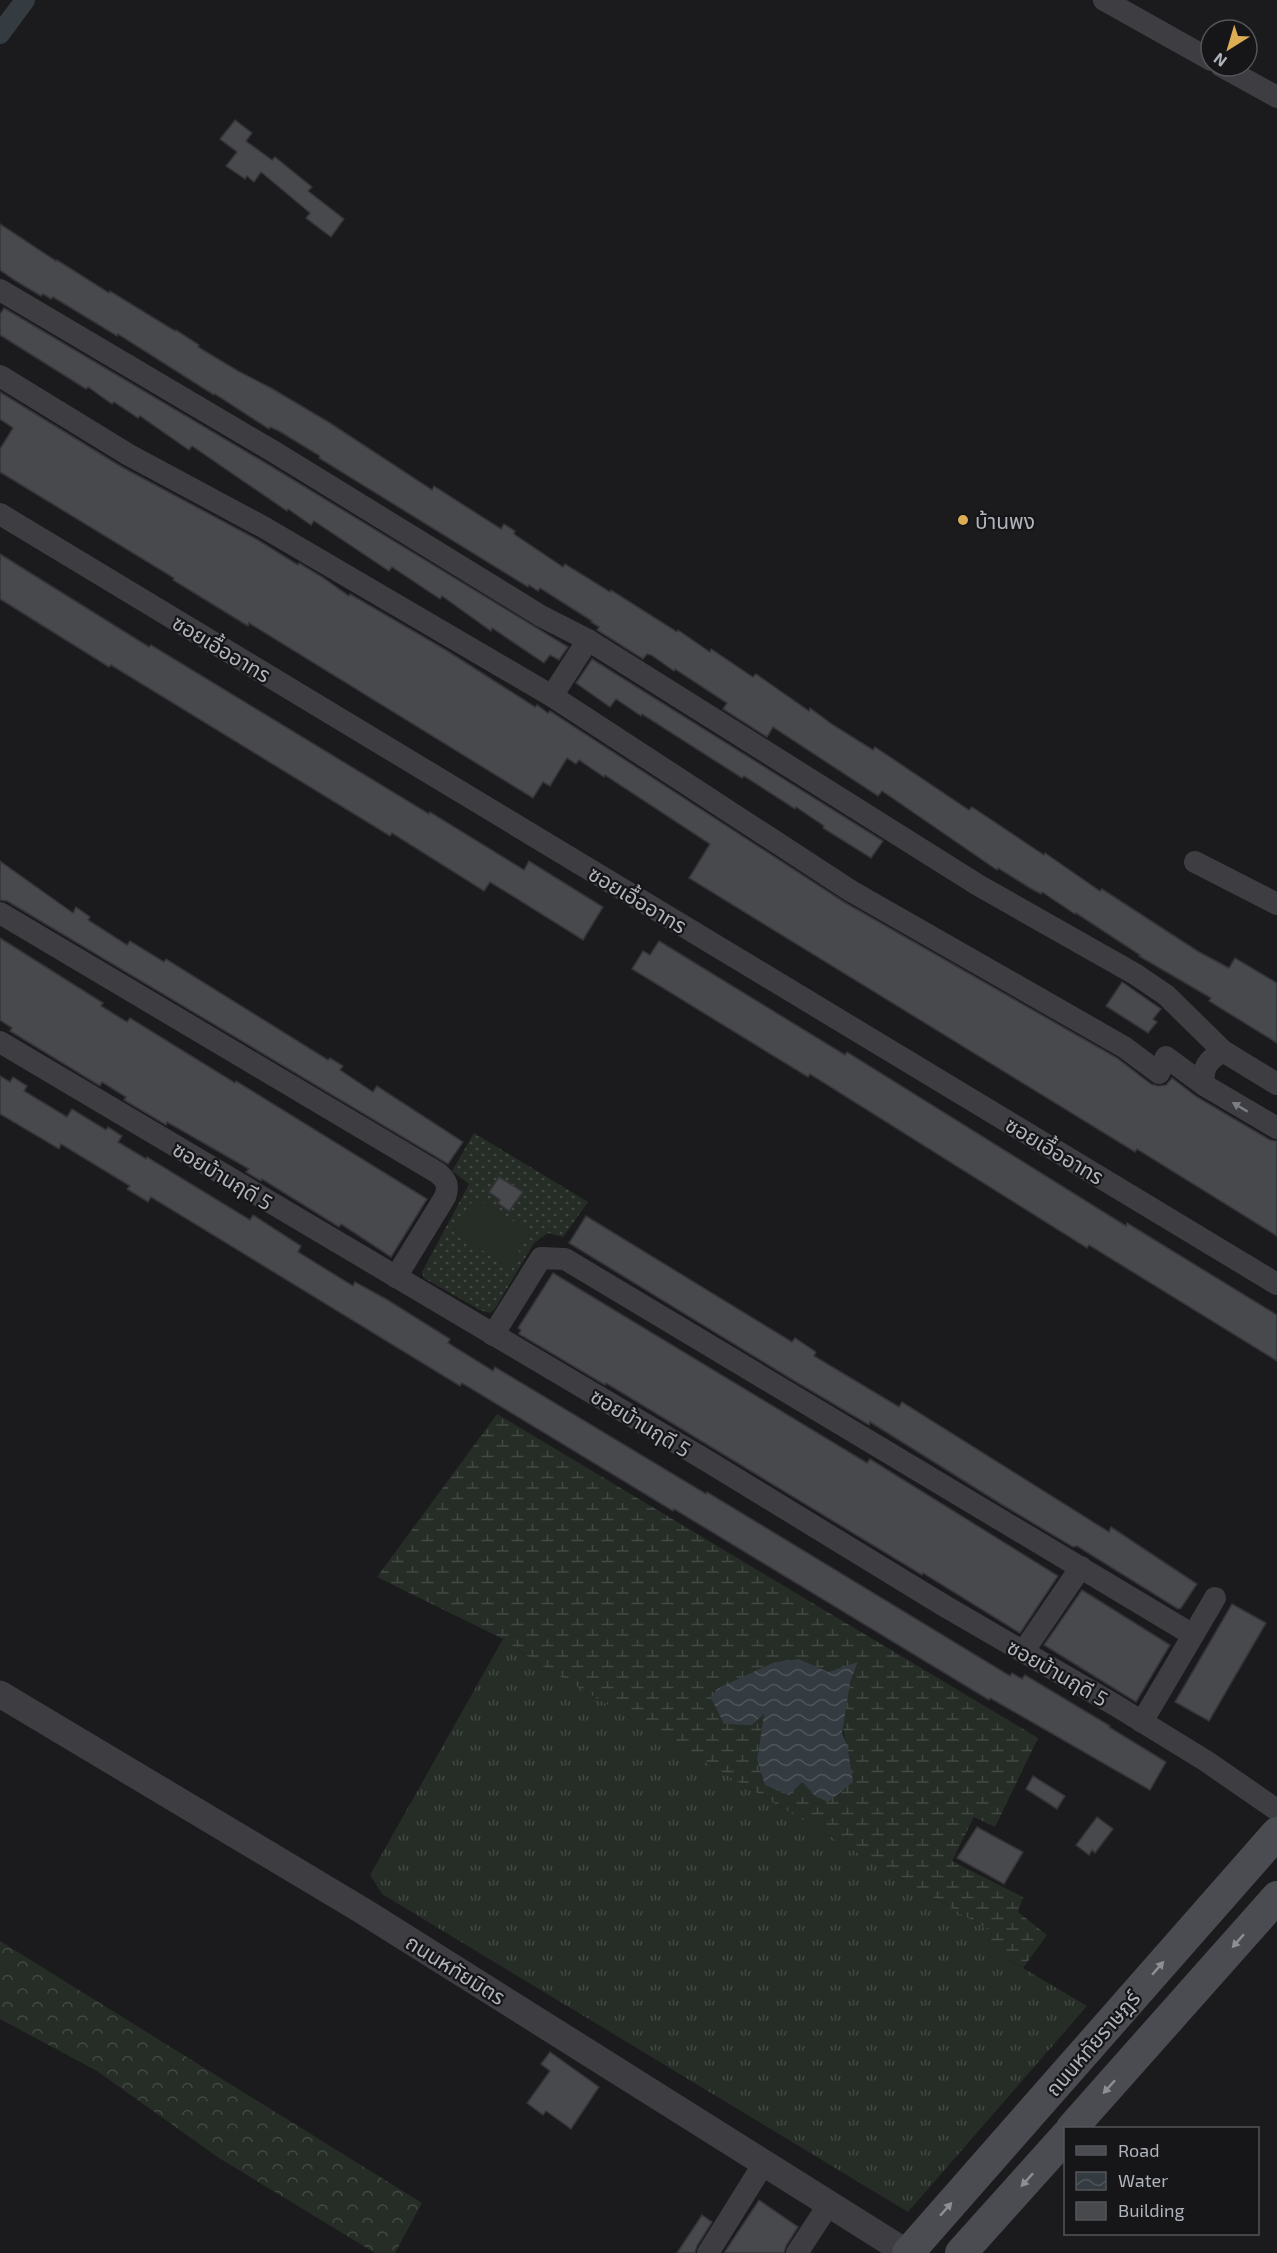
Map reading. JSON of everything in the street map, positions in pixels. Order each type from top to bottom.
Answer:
[{"type":"main road","name":"ถนนหทัยราษฎร์","points":[[907,2253],[1277,1833]]},
{"type":"main road","name":"ถนนหทัยราษฎร์","points":[[1073,2127],[1277,1897]]},
{"type":"main road","points":[[962,2253],[1064,2137]]},
{"type":"street","points":[[1104,0],[1199,53]]},
{"type":"street","points":[[1243,78],[1277,97]]},
{"type":"street","points":[[0,290],[276,453],[541,616],[588,640],[978,885],[1135,974],[1166,995],[1223,1051],[1277,1084]]},
{"type":"street","points":[[0,376],[129,455],[266,528],[552,696],[851,891],[1124,1047],[1158,1073],[1166,1057],[1204,1085],[1277,1128]]},
{"type":"street","name":"ซอยเอื้ออาทร","points":[[0,514],[1277,1284]]},
{"type":"street","points":[[552,696],[588,640]]},
{"type":"street","points":[[1195,862],[1277,904]]},
{"type":"street","points":[[0,913],[445,1179],[448,1187],[446,1197],[396,1277]]},
{"type":"street","name":"ซอยบ้านฤดี 5","points":[[0,1042],[1142,1722],[1206,1761],[1277,1810]]},
{"type":"street","points":[[1204,1085],[1203,1072],[1210,1059],[1223,1051]]},
{"type":"street","points":[[494,1335],[541,1258],[565,1259],[1193,1635]]},
{"type":"street","points":[[1023,1652],[1081,1567]]},
{"type":"street","points":[[1142,1722],[1215,1598]]},
{"type":"street","name":"ถนนหทัยมิตร","points":[[0,1694],[363,1911],[907,2253]]},
{"type":"street","points":[[708,2253],[764,2163]]},
{"type":"street","points":[[797,2253],[829,2204]]},
{"type":"green space","points":[[474,1133],[588,1202],[563,1237],[548,1233],[534,1243],[495,1309],[490,1313],[480,1310],[424,1278],[422,1272],[469,1184],[452,1171]]},
{"type":"green space","points":[[475,1197],[531,1232],[509,1267],[453,1232]]},
{"type":"green space","points":[[497,1414],[1038,1738],[995,1827],[974,1817],[952,1861],[1023,1897],[1018,1912],[1047,1935],[1023,1968],[987,1947],[992,1932],[539,1664],[503,1639],[377,1577]],"holes":[[[799,1659],[828,1672],[858,1663],[847,1693],[843,1715],[847,1745],[815,1796],[802,1782],[757,1759],[764,1713],[749,1676],[775,1662]]]},
{"type":"green space","points":[[503,1639],[539,1664],[992,1932],[987,1947],[1087,2006],[908,2212],[382,1894],[370,1875]]},
{"type":"green space","points":[[0,1941],[422,2203],[395,2253],[375,2253],[219,2158],[97,2071],[0,2019]]},
{"type":"water","points":[[799,1659],[828,1672],[858,1662],[850,1683],[842,1733],[847,1745],[853,1782],[828,1802],[815,1796],[802,1782],[789,1795],[765,1785],[757,1759],[764,1714],[752,1725],[724,1724],[711,1698],[717,1689],[775,1662]]},
{"type":"building","points":[[235,120],[252,133],[246,141],[272,160],[275,157],[312,187],[308,191],[344,219],[331,237],[306,218],[310,213],[261,172],[254,182],[247,176],[245,179],[226,166],[237,152],[220,139]]},
{"type":"building","points":[[0,224],[109,293],[110,291],[176,330],[199,345],[198,347],[330,423],[432,490],[434,486],[501,529],[504,524],[515,531],[514,534],[563,567],[565,564],[610,592],[611,590],[710,652],[711,649],[753,677],[756,674],[809,711],[810,708],[873,750],[875,747],[969,810],[972,807],[1100,891],[1102,889],[1199,952],[1229,968],[1235,958],[1277,983],[1277,1043],[1209,1001],[1211,998],[1139,956],[1076,913],[998,868],[997,870],[882,791],[878,796],[773,727],[767,737],[723,709],[727,703],[675,669],[674,671],[651,655],[647,654],[643,659],[597,630],[599,627],[592,621],[540,588],[538,591],[529,585],[528,587],[319,458],[320,456],[279,431],[270,427],[269,429],[118,334],[117,336],[53,297],[51,299],[43,294],[41,296],[16,281],[0,270]]},
{"type":"building","points":[[4,308],[269,465],[568,647],[559,660],[550,655],[544,663],[492,628],[491,631],[442,596],[440,599],[392,567],[389,571],[314,521],[311,525],[288,509],[287,511],[192,446],[189,450],[140,416],[138,418],[114,402],[112,404],[88,387],[86,389],[0,335],[0,314]]},
{"type":"building","points":[[0,392],[122,467],[258,540],[298,565],[299,563],[349,596],[350,594],[446,650],[535,707],[537,705],[548,713],[550,711],[844,902],[1117,1058],[1151,1084],[1166,1085],[1172,1078],[1197,1097],[1270,1140],[1277,1141],[1277,1236],[1137,1149],[1135,1152],[689,878],[710,844],[605,775],[604,777],[579,760],[576,764],[567,758],[550,786],[543,782],[533,798],[249,623],[248,626],[0,472],[0,449],[13,428],[0,419]]},
{"type":"building","points":[[0,554],[149,647],[151,645],[524,870],[529,861],[603,907],[583,940],[490,882],[484,891],[392,833],[390,836],[0,599]]},
{"type":"building","points":[[592,659],[883,841],[871,858],[823,828],[824,826],[796,807],[795,809],[744,776],[742,778],[642,714],[641,716],[616,699],[610,707],[576,683]]},
{"type":"building","points":[[0,861],[73,913],[76,907],[90,917],[88,920],[127,945],[130,941],[164,962],[166,959],[328,1060],[330,1058],[343,1066],[340,1070],[373,1092],[377,1086],[463,1142],[448,1164],[7,901],[0,900]]},
{"type":"building","points":[[0,938],[103,1003],[101,1006],[127,1022],[130,1018],[427,1199],[391,1257],[341,1224],[339,1227],[262,1179],[261,1181],[246,1172],[249,1169],[167,1122],[166,1125],[124,1100],[126,1097],[102,1082],[100,1086],[10,1031],[12,1028],[0,1020]]},
{"type":"building","points":[[659,941],[845,1055],[847,1052],[1126,1226],[1127,1223],[1277,1315],[1277,1361],[1089,1245],[1087,1248],[810,1074],[808,1077],[632,969],[643,951],[650,955]]},
{"type":"building","points":[[1122,982],[1161,1009],[1153,1019],[1157,1022],[1148,1033],[1106,1006]]},
{"type":"building","points":[[0,1076],[10,1082],[13,1077],[27,1086],[24,1091],[67,1117],[72,1109],[106,1130],[108,1127],[122,1136],[118,1142],[146,1159],[147,1157],[250,1220],[253,1215],[301,1246],[298,1252],[353,1286],[355,1282],[386,1299],[450,1339],[448,1343],[493,1371],[495,1367],[706,1494],[707,1492],[1010,1676],[1012,1673],[1022,1679],[1025,1675],[1110,1726],[1166,1762],[1150,1790],[990,1698],[989,1700],[462,1383],[460,1386],[151,1197],[148,1202],[127,1189],[130,1186],[61,1144],[59,1149],[0,1114]]},
{"type":"building","points":[[499,1177],[523,1192],[509,1211],[489,1192]]},
{"type":"building","points":[[586,1216],[792,1342],[795,1338],[816,1352],[814,1356],[899,1407],[902,1402],[1109,1532],[1111,1527],[1197,1584],[1178,1609],[1077,1546],[1073,1547],[1001,1504],[870,1422],[869,1425],[793,1380],[569,1243]]},
{"type":"building","points":[[553,1273],[867,1463],[870,1459],[1058,1576],[1020,1633],[606,1383],[605,1385],[519,1334],[521,1330],[518,1328]]},
{"type":"building","points":[[1082,1590],[1170,1645],[1136,1702],[1044,1645]]},
{"type":"building","points":[[1232,1604],[1266,1623],[1209,1721],[1175,1702]]},
{"type":"building","points":[[1033,1776],[1065,1796],[1057,1809],[1026,1789]]},
{"type":"building","points":[[1097,1817],[1113,1829],[1095,1853],[1092,1850],[1089,1855],[1076,1845]]},
{"type":"building","points":[[977,1827],[1023,1852],[1004,1884],[957,1858]]},
{"type":"building","points":[[550,2052],[599,2087],[571,2129],[546,2111],[543,2115],[527,2103],[550,2071],[541,2064]]},
{"type":"building","points":[[759,2200],[798,2227],[784,2253],[724,2253]]},
{"type":"building","points":[[702,2215],[712,2222],[695,2253],[677,2253]]},
{"type":"waterway","points":[[0,34],[25,0]]},
{"type":"place","name":"บ้านพง","points":[[963,520]]}]
